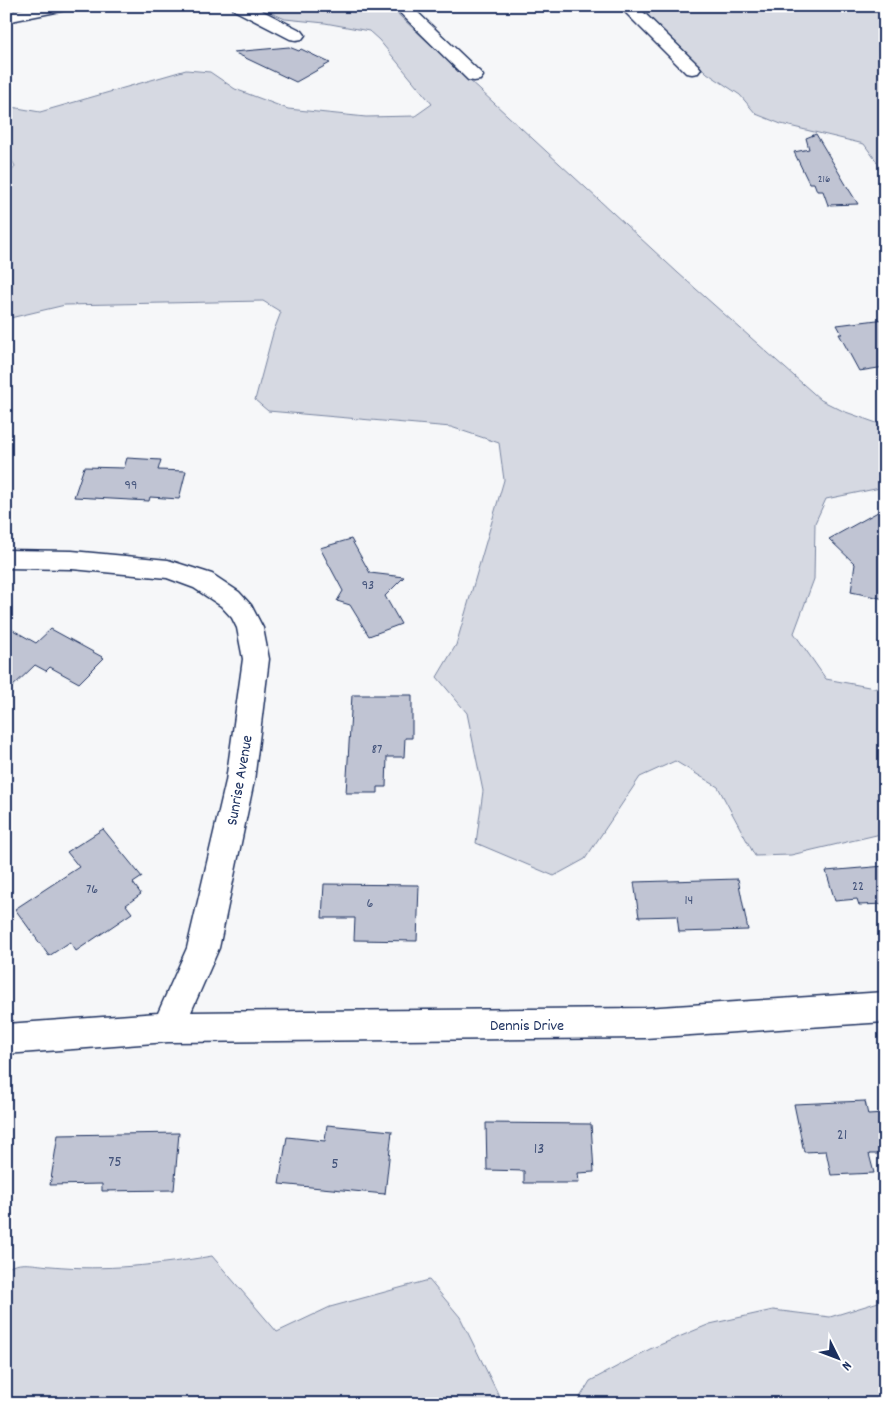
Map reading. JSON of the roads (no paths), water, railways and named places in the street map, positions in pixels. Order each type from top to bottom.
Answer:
[{"type":"street","points":[[6,17],[60,6]]},
{"type":"street","points":[[240,6],[296,35]]},
{"type":"street","points":[[401,6],[474,76]]},
{"type":"street","points":[[627,6],[692,70]]},
{"type":"street","name":"Sunrise Avenue","points":[[6,559],[72,560],[168,569],[203,581],[230,599],[242,612],[250,628],[256,659],[240,781],[203,948],[168,1027]]},
{"type":"street","name":"Dennis Drive","points":[[168,1027],[644,1023],[885,1006]]},
{"type":"street","points":[[6,1039],[168,1027]]}]
